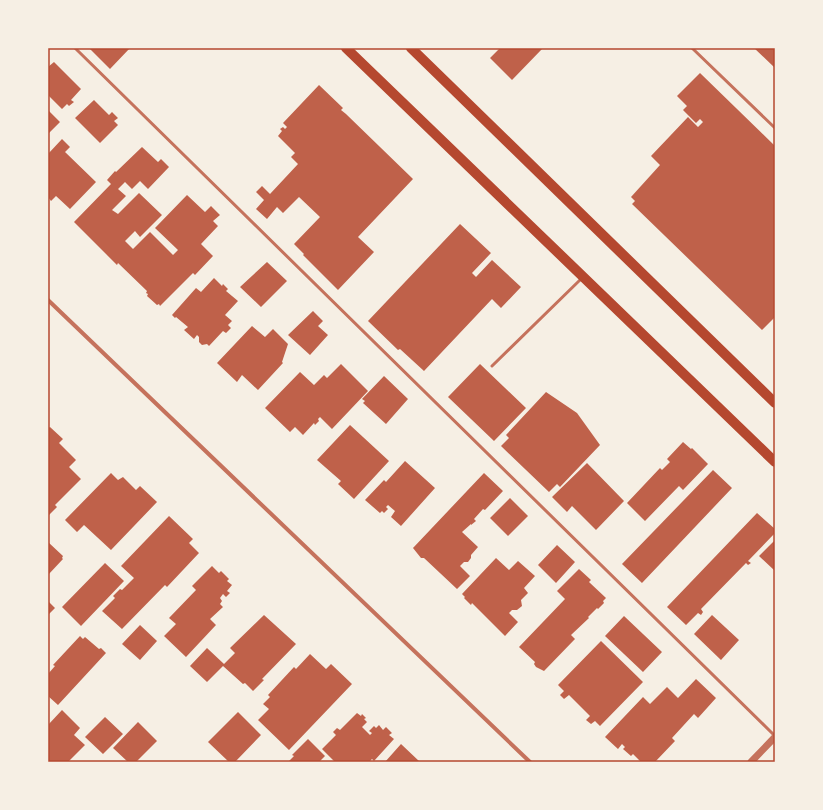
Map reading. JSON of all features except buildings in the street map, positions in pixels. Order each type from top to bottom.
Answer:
[{"type":"main road","points":[[346,48],[775,462]]},
{"type":"main road","points":[[411,48],[775,403]]},
{"type":"street","points":[[48,300],[530,762]]},
{"type":"street","points":[[751,762],[775,736]]},
{"type":"lane","points":[[75,48],[775,736]]},
{"type":"lane","points":[[692,48],[775,128]]},
{"type":"lane","points":[[492,366],[583,278]]}]
